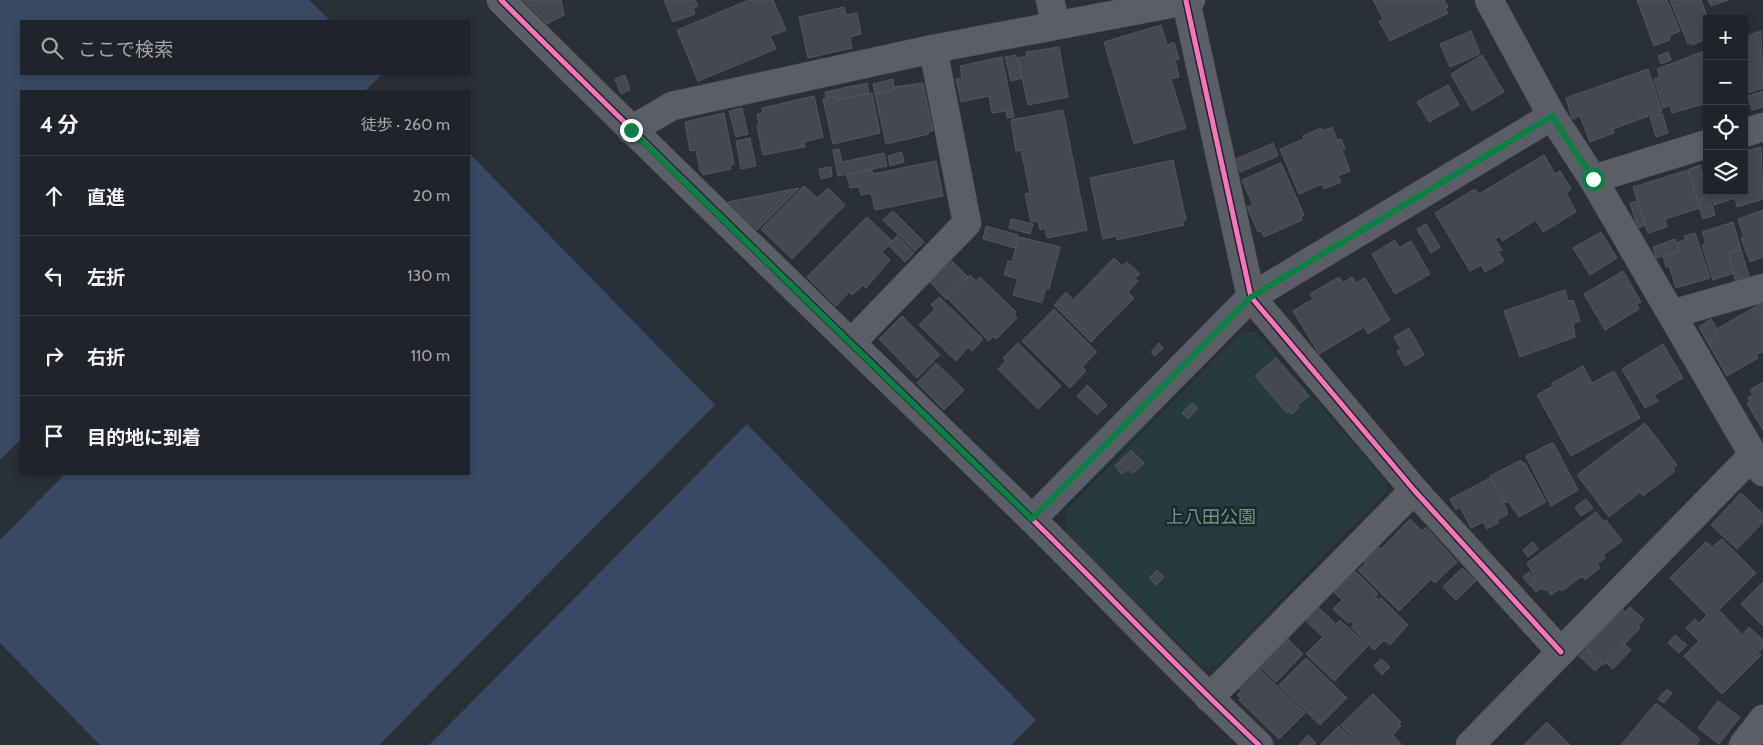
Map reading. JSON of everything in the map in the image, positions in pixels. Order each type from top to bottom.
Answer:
[{"type":"street","points":[[501,0],[631,130],[1032,519],[1208,698],[1259,745]]},
{"type":"street","points":[[1470,745],[1561,652],[1758,464],[1593,179],[1552,116],[1490,0]]},
{"type":"street","points":[[631,130],[672,106],[932,50],[1053,12],[1188,1],[1251,297],[1414,490],[1561,652]]},
{"type":"street","points":[[852,343],[967,223],[932,50]]},
{"type":"street","points":[[1032,519],[1251,297],[1552,116]]},
{"type":"street","points":[[1748,132],[1763,127]]},
{"type":"street","points":[[1593,179],[1703,145]]},
{"type":"street","points":[[1672,314],[1763,288]]},
{"type":"street","points":[[1208,698],[1414,490]]},
{"type":"street","points":[[1743,745],[1763,719]]},
{"type":"green space","name":"上八田公園","points":[[1242,332],[1256,332],[1385,480],[1386,492],[1217,666],[1202,667],[1067,534],[1066,510]]},
{"type":"water","points":[[0,0],[309,0],[330,20],[20,20],[20,75],[381,75],[366,90],[20,90],[20,440],[0,460]]},
{"type":"water","points":[[470,154],[715,405],[379,745],[100,745],[0,643],[0,540],[64,475],[470,475]]},
{"type":"water","points":[[747,424],[1036,720],[1011,745],[429,745]]},
{"type":"building","points":[[523,0],[561,0],[564,15],[547,24]]},
{"type":"building","points":[[664,0],[695,0],[698,6],[693,8],[695,14],[673,22]]},
{"type":"building","points":[[749,0],[773,0],[786,30],[770,36],[776,49],[698,81],[677,30]]},
{"type":"building","points":[[1373,0],[1444,0],[1448,7],[1445,9],[1448,13],[1390,41],[1379,21],[1383,19]]},
{"type":"building","points":[[1637,0],[1667,0],[1680,31],[1669,36],[1670,40],[1654,46]]},
{"type":"building","points":[[1670,0],[1701,0],[1707,15],[1703,15],[1703,41],[1692,45],[1691,42],[1688,44]]},
{"type":"building","points":[[1708,0],[1728,0],[1711,6]]},
{"type":"building","points":[[844,7],[846,15],[857,13],[861,34],[850,37],[852,48],[808,58],[799,17]]},
{"type":"building","points":[[1161,25],[1167,45],[1174,42],[1179,59],[1175,60],[1179,77],[1171,79],[1186,128],[1134,144],[1104,42]]},
{"type":"building","points":[[1471,31],[1480,54],[1450,67],[1440,44]]},
{"type":"building","points":[[1761,31],[1763,88],[1748,93],[1748,60],[1748,36]]},
{"type":"building","points":[[1059,47],[1068,97],[1028,105],[1018,58],[1027,56],[1026,52]]},
{"type":"building","points":[[1668,52],[1671,60],[1661,64],[1658,56]]},
{"type":"building","points":[[1703,52],[1703,104],[1672,113],[1670,105],[1663,108],[1654,79],[1660,77],[1657,69]]},
{"type":"building","points":[[1016,55],[1022,78],[1011,81],[1005,57]]},
{"type":"building","points":[[1482,55],[1504,92],[1472,111],[1451,74]]},
{"type":"building","points":[[1002,57],[1014,117],[1007,118],[1006,111],[992,113],[989,96],[961,102],[956,79],[962,78],[960,66]]},
{"type":"building","points":[[1648,69],[1662,111],[1613,129],[1614,133],[1590,142],[1580,116],[1572,119],[1566,98]]},
{"type":"building","points":[[625,75],[630,90],[621,94],[615,79]]},
{"type":"building","points":[[893,79],[894,90],[875,94],[873,84]]},
{"type":"building","points":[[867,83],[869,93],[837,100],[837,96],[826,98],[825,92]]},
{"type":"building","points":[[923,83],[933,131],[928,131],[929,134],[886,144],[875,94],[894,90],[895,87]]},
{"type":"building","points":[[1448,85],[1459,105],[1429,122],[1417,102]]},
{"type":"building","points":[[1763,91],[1763,107],[1752,110],[1748,96]]},
{"type":"building","points":[[872,93],[880,133],[833,144],[823,99],[837,96],[837,100]]},
{"type":"building","points":[[814,96],[823,137],[804,142],[805,147],[763,155],[757,126],[759,125],[757,114],[763,113],[762,108]]},
{"type":"building","points":[[742,108],[748,134],[736,137],[729,111]]},
{"type":"building","points":[[1063,110],[1087,230],[1047,238],[1045,228],[1040,230],[1038,221],[1031,222],[1025,194],[1030,193],[1021,150],[1016,151],[1011,120]]},
{"type":"building","points":[[724,113],[734,164],[730,165],[731,169],[703,175],[702,171],[700,171],[696,150],[690,151],[685,122]]},
{"type":"building","points":[[1662,113],[1668,133],[1656,137],[1650,117]]},
{"type":"building","points":[[1332,127],[1337,140],[1341,139],[1345,148],[1342,150],[1350,171],[1338,176],[1341,182],[1324,189],[1322,184],[1299,194],[1280,149],[1304,139],[1303,136],[1321,128],[1323,131]]},
{"type":"building","points":[[750,138],[756,166],[741,169],[736,141]]},
{"type":"building","points":[[1273,143],[1278,156],[1240,172],[1234,160]]},
{"type":"building","points":[[1761,147],[1763,199],[1737,207],[1735,198],[1714,205],[1711,195],[1748,195],[1748,151]]},
{"type":"building","points":[[839,149],[842,162],[884,153],[887,166],[838,176],[833,150]]},
{"type":"building","points":[[902,152],[904,162],[890,166],[888,156]]},
{"type":"building","points":[[1544,155],[1555,174],[1560,171],[1571,189],[1566,193],[1576,212],[1543,232],[1536,220],[1502,241],[1500,236],[1495,239],[1502,250],[1498,251],[1504,261],[1485,272],[1481,265],[1470,271],[1435,213],[1475,189],[1479,194]]},
{"type":"building","points":[[1173,160],[1186,220],[1182,220],[1184,225],[1117,240],[1117,236],[1103,239],[1090,178]]},
{"type":"building","points":[[936,161],[943,196],[875,210],[871,193],[861,195],[859,187],[850,188],[847,175],[872,170],[873,174]]},
{"type":"building","points":[[1281,163],[1304,215],[1301,217],[1302,220],[1264,237],[1261,231],[1258,232],[1247,207],[1253,205],[1242,180]]},
{"type":"building","points":[[1700,165],[1703,175],[1703,195],[1709,195],[1715,215],[1703,219],[1688,170]]},
{"type":"building","points":[[831,167],[832,176],[821,179],[819,169]]},
{"type":"building","points":[[1688,170],[1700,208],[1665,219],[1667,227],[1648,233],[1633,187]]},
{"type":"building","points":[[804,186],[817,198],[828,188],[845,205],[792,259],[761,229]]},
{"type":"building","points":[[799,188],[757,230],[728,202]]},
{"type":"building","points":[[1638,201],[1645,225],[1638,228],[1630,203]]},
{"type":"building","points":[[1763,210],[1763,257],[1750,262],[1741,238],[1744,237],[1738,219]]},
{"type":"building","points":[[893,211],[924,242],[915,251],[883,220]]},
{"type":"building","points":[[867,217],[892,241],[882,252],[890,260],[866,288],[863,285],[852,295],[849,292],[836,306],[807,277]]},
{"type":"building","points":[[1011,219],[1033,224],[1030,234],[1009,228]]},
{"type":"building","points":[[1733,222],[1741,250],[1729,253],[1734,273],[1713,280],[1702,245],[1706,244],[1702,232]]},
{"type":"building","points":[[1426,224],[1440,247],[1431,253],[1417,229]]},
{"type":"building","points":[[986,226],[1018,235],[1015,248],[983,239]]},
{"type":"building","points":[[1601,232],[1617,258],[1590,275],[1573,248]]},
{"type":"building","points":[[1695,233],[1710,278],[1676,288],[1669,266],[1666,267],[1663,256],[1679,251],[1676,243],[1686,239],[1684,236]]},
{"type":"building","points":[[897,236],[914,253],[905,262],[888,245]]},
{"type":"building","points":[[1019,237],[1060,247],[1049,289],[1046,288],[1042,303],[1013,295],[1018,279],[1004,275],[1008,261],[1012,262]]},
{"type":"building","points":[[1675,239],[1679,251],[1656,258],[1653,247]]},
{"type":"building","points":[[1395,240],[1399,248],[1411,241],[1430,274],[1395,294],[1372,254]]},
{"type":"building","points":[[1741,250],[1750,279],[1736,284],[1729,253]]},
{"type":"building","points":[[1114,258],[1122,266],[1127,262],[1140,274],[1135,278],[1138,281],[1128,292],[1134,298],[1091,342],[1054,305],[1066,292],[1073,300]]},
{"type":"building","points":[[952,261],[968,277],[946,299],[930,282]]},
{"type":"building","points":[[1623,271],[1641,302],[1637,304],[1639,309],[1605,330],[1584,294]]},
{"type":"building","points":[[970,275],[976,281],[980,277],[1016,312],[1014,314],[1017,318],[996,339],[993,336],[989,341],[947,298]]},
{"type":"building","points":[[1339,277],[1343,283],[1352,277],[1356,283],[1365,278],[1390,320],[1368,334],[1364,327],[1319,354],[1293,311],[1313,299],[1310,294]]},
{"type":"building","points":[[1565,290],[1568,301],[1573,300],[1580,321],[1573,323],[1575,337],[1520,357],[1504,311]]},
{"type":"building","points":[[939,297],[983,339],[972,351],[968,347],[956,361],[919,325],[935,309],[931,305]]},
{"type":"building","points":[[1763,302],[1763,319],[1755,307]]},
{"type":"building","points":[[1755,307],[1763,319],[1763,352],[1756,354],[1758,358],[1727,376],[1708,343],[1717,338],[1713,331]]},
{"type":"building","points":[[1054,309],[1097,352],[1082,367],[1086,371],[1070,388],[1022,341]]},
{"type":"building","points":[[902,316],[940,355],[917,378],[879,339]]},
{"type":"building","points":[[1711,319],[1717,329],[1713,331],[1717,338],[1708,343],[1699,327]]},
{"type":"building","points":[[1409,328],[1424,355],[1405,366],[1397,351],[1401,349],[1394,337]]},
{"type":"building","points":[[1018,343],[1061,386],[1038,409],[998,369],[1006,361],[1003,358]]},
{"type":"building","points":[[1159,343],[1163,348],[1155,356],[1151,352]]},
{"type":"building","points":[[1663,344],[1683,378],[1654,395],[1658,401],[1645,408],[1622,369]]},
{"type":"building","points":[[1276,358],[1309,396],[1297,405],[1299,407],[1292,414],[1290,411],[1287,413],[1255,376]]},
{"type":"building","points":[[936,363],[964,390],[944,410],[917,383]]},
{"type":"building","points":[[1583,366],[1592,383],[1614,371],[1640,418],[1571,456],[1537,395],[1553,386],[1551,384]]},
{"type":"building","points":[[1763,382],[1763,430],[1747,403],[1750,401],[1748,397],[1753,395],[1750,390]]},
{"type":"building","points":[[1087,385],[1107,405],[1097,415],[1077,396]]},
{"type":"building","points":[[1192,403],[1198,408],[1188,419],[1182,413]]},
{"type":"building","points":[[1645,423],[1677,465],[1673,468],[1675,471],[1643,496],[1640,492],[1609,517],[1577,475]]},
{"type":"building","points":[[1551,443],[1554,444],[1578,490],[1551,506],[1526,456]]},
{"type":"building","points":[[1131,450],[1144,463],[1133,473],[1128,469],[1122,474],[1115,466]]},
{"type":"building","points":[[1521,460],[1523,464],[1525,463],[1546,502],[1519,517],[1508,501],[1505,503],[1490,476]]},
{"type":"building","points":[[1490,478],[1507,510],[1507,515],[1497,520],[1498,523],[1487,529],[1483,522],[1471,528],[1460,507],[1456,510],[1450,499]]},
{"type":"building","points":[[1741,493],[1763,514],[1763,522],[1737,549],[1711,525]]},
{"type":"building","points":[[1586,499],[1593,508],[1581,516],[1575,507]]},
{"type":"building","points":[[1596,512],[1603,521],[1606,520],[1622,541],[1603,555],[1605,558],[1597,564],[1600,568],[1585,580],[1582,576],[1562,591],[1560,589],[1551,595],[1547,589],[1544,591],[1542,588],[1536,592],[1531,586],[1537,582],[1527,563]]},
{"type":"building","points":[[1410,519],[1422,531],[1426,527],[1457,562],[1435,583],[1431,579],[1399,611],[1358,570],[1366,563],[1362,560],[1377,545],[1381,549]]},
{"type":"building","points":[[1722,539],[1756,573],[1719,610],[1761,655],[1722,694],[1684,656],[1699,641],[1686,628],[1695,619],[1699,623],[1707,615],[1670,578],[1706,542],[1712,547]]},
{"type":"building","points":[[1533,542],[1538,549],[1528,557],[1523,550]]},
{"type":"building","points":[[1462,568],[1476,581],[1456,600],[1443,587]]},
{"type":"building","points":[[1157,570],[1164,577],[1156,585],[1149,578]]},
{"type":"building","points":[[1354,570],[1378,594],[1375,597],[1378,599],[1353,623],[1350,621],[1348,623],[1333,609],[1342,600],[1333,591]]},
{"type":"building","points":[[1529,572],[1536,581],[1530,586],[1523,577]]},
{"type":"building","points":[[1763,582],[1763,626],[1741,604]]},
{"type":"building","points":[[1381,598],[1408,625],[1390,645],[1384,640],[1374,650],[1351,627]]},
{"type":"building","points":[[1317,606],[1335,623],[1322,636],[1304,619]]},
{"type":"building","points":[[1630,607],[1644,619],[1638,626],[1640,628],[1604,665],[1586,648],[1623,610],[1625,612]]},
{"type":"building","points":[[1340,620],[1368,646],[1334,681],[1306,654]]},
{"type":"building","points":[[1749,627],[1763,640],[1763,647],[1760,651],[1743,634]]},
{"type":"building","points":[[1675,635],[1687,645],[1679,653],[1668,643]]},
{"type":"building","points":[[1287,638],[1303,654],[1276,682],[1260,666]]},
{"type":"building","points":[[1625,644],[1631,650],[1613,669],[1607,663]]},
{"type":"building","points":[[1586,649],[1602,664],[1595,671],[1579,656]]},
{"type":"building","points":[[1306,658],[1347,698],[1320,725],[1279,685]]},
{"type":"building","points":[[1381,659],[1390,667],[1382,675],[1374,666]]},
{"type":"building","points":[[1259,668],[1305,713],[1279,739],[1239,700],[1241,698],[1237,695],[1242,691],[1238,688]]},
{"type":"building","points":[[1667,689],[1672,693],[1664,703],[1658,699]]},
{"type":"building","points":[[1373,694],[1401,722],[1399,724],[1401,726],[1393,735],[1400,745],[1361,745],[1341,725]]},
{"type":"building","points":[[1718,701],[1740,717],[1719,744],[1698,728]]},
{"type":"building","points":[[1656,703],[1700,739],[1696,745],[1621,745]]},
{"type":"building","points":[[1547,722],[1570,745],[1524,745]]},
{"type":"building","points":[[1339,726],[1359,745],[1320,745]]},
{"type":"building","points":[[1308,735],[1316,743],[1314,745],[1299,745]]},
{"type":"cycle path","points":[[501,0],[699,196],[1032,519],[1259,745]]},
{"type":"cycle path","points":[[1186,1],[1251,297],[1414,490],[1561,652]]},
{"type":"route","points":[[631,130],[1032,519],[1251,297],[1552,116],[1593,179]]}]
